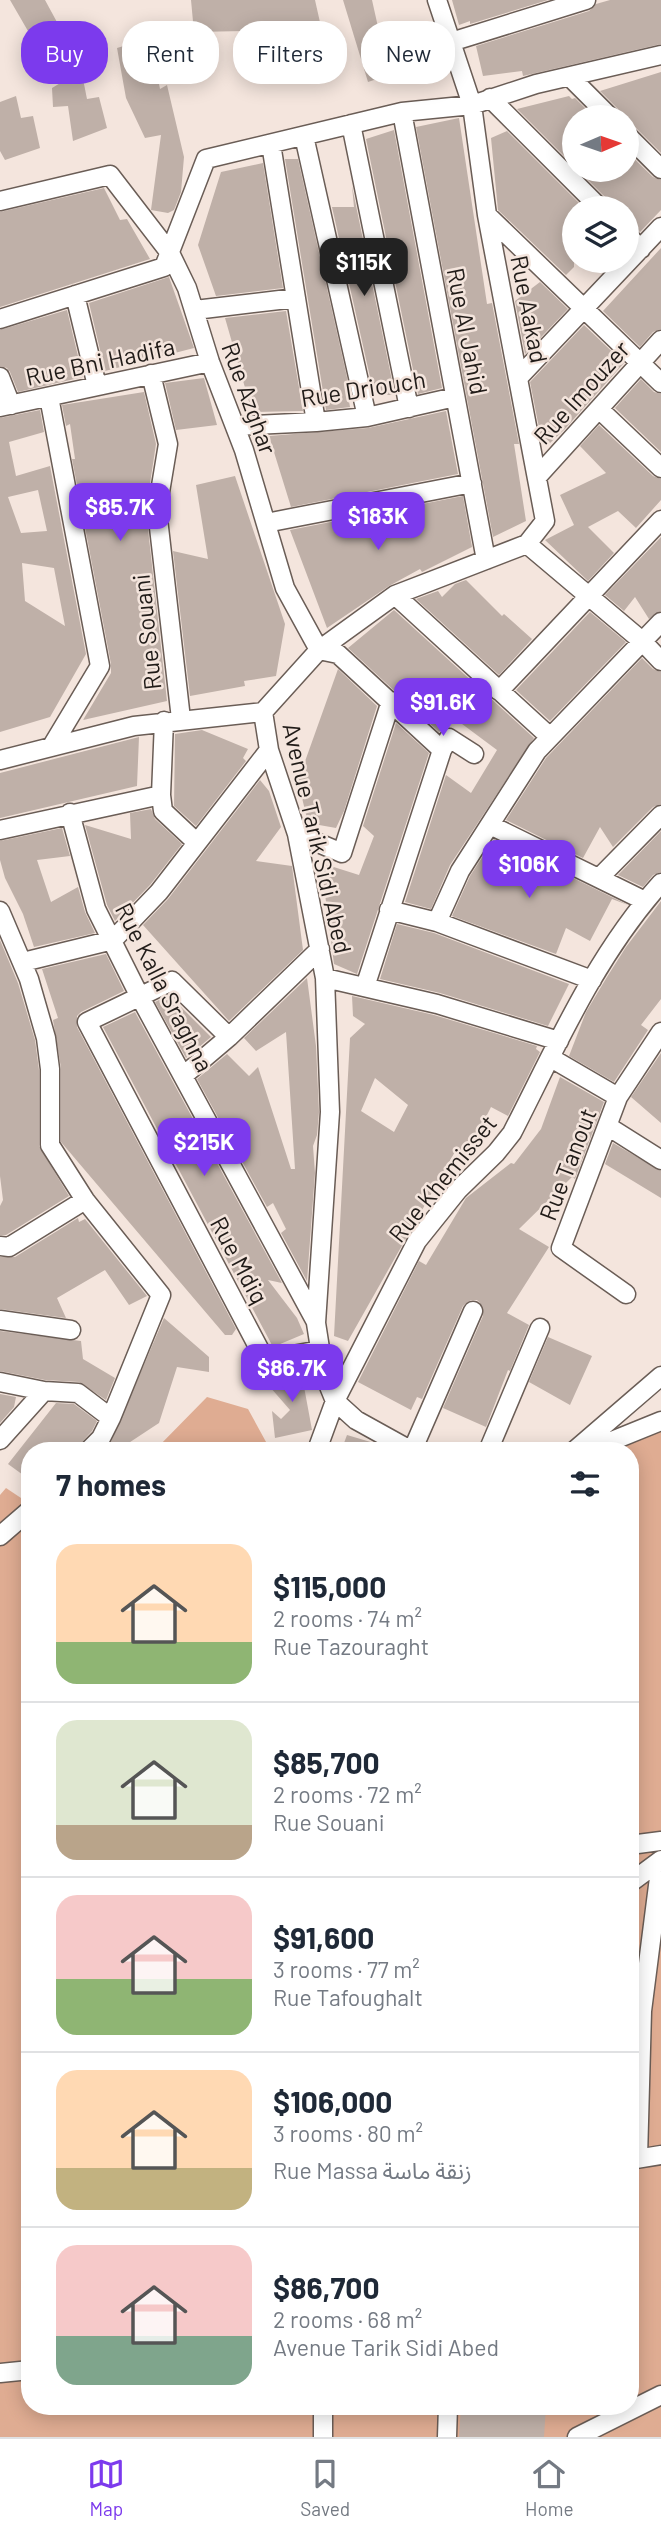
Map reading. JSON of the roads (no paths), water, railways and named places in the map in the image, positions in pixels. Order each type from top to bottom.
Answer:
[{"type":"street","name":"Rue Aakad","points":[[437,0],[444,21]]},
{"type":"street","points":[[455,41],[586,0]]},
{"type":"street","name":"Rue Aakad","points":[[455,54],[472,105],[487,215],[545,521],[527,544]]},
{"type":"street","points":[[0,319],[164,267],[206,159],[402,112],[472,105],[490,97],[570,77],[659,59]]},
{"type":"street","points":[[570,77],[598,105]]},
{"type":"street","points":[[490,97],[588,196]]},
{"type":"street","name":"Rue Al Jahid","points":[[402,112],[486,560]]},
{"type":"street","points":[[351,124],[409,408]]},
{"type":"street","points":[[304,136],[367,416]]},
{"type":"street","points":[[271,144],[316,422]]},
{"type":"street","points":[[639,147],[661,169]]},
{"type":"street","name":"Rue Azghar","points":[[0,201],[110,175],[170,253],[187,288],[210,362],[235,425],[285,588],[319,649]]},
{"type":"street","points":[[487,215],[661,383]]},
{"type":"street","points":[[518,378],[661,227]]},
{"type":"street","points":[[75,295],[97,386]]},
{"type":"street","points":[[195,310],[296,298]]},
{"type":"street","name":"Rue Imouzer","points":[[537,477],[661,340]]},
{"type":"street","name":"Rue Bni Hadifa","points":[[6,406],[210,362]]},
{"type":"street","name":"Rue Souani","points":[[151,374],[168,444],[157,510],[172,720],[160,795]]},
{"type":"street","points":[[0,377],[6,406]]},
{"type":"street","points":[[49,397],[100,666],[52,746]]},
{"type":"street","name":"Rue Driouch","points":[[235,425],[316,422],[367,416],[455,397]]},
{"type":"street","points":[[599,409],[661,468]]},
{"type":"street","points":[[266,523],[472,483]]},
{"type":"street","points":[[499,691],[661,521]]},
{"type":"street","points":[[263,712],[319,649],[395,595],[527,544],[642,641],[661,661]]},
{"type":"street","points":[[395,595],[549,736]]},
{"type":"street","points":[[437,922],[460,871],[549,736],[661,622]]},
{"type":"street","points":[[319,649],[338,654],[442,750]]},
{"type":"street","points":[[296,834],[342,853],[391,701]]},
{"type":"street","name":"Avenue Tarik Sidi Abed","points":[[0,760],[134,726],[263,712],[269,750],[296,834],[325,978],[330,1112],[316,1323],[324,1374],[335,1401]]},
{"type":"street","points":[[365,987],[442,750],[449,738],[474,754]]},
{"type":"street","points":[[23,962],[113,940],[159,892],[269,750]]},
{"type":"street","points":[[0,830],[160,795],[163,811],[196,842]]},
{"type":"street","name":"Rue Kalla Sraghna","points":[[70,813],[96,909],[140,997],[316,1323]]},
{"type":"street","points":[[598,878],[661,815]]},
{"type":"street","points":[[490,825],[645,901]]},
{"type":"street","name":"Rue Khemisset","points":[[320,1442],[335,1401],[417,1241],[458,1190],[496,1153],[512,1133],[592,980],[645,901],[661,883]]},
{"type":"street","points":[[388,910],[437,922],[592,980]]},
{"type":"street","points":[[2,919],[23,962],[47,1049],[50,1069],[50,1145],[85,1200],[161,1295],[111,1418],[96,1442]]},
{"type":"street","points":[[183,1076],[229,1037],[320,949]]},
{"type":"street","points":[[325,978],[437,1004],[559,1041]]},
{"type":"street","points":[[140,997],[172,981],[229,1037]]},
{"type":"street","name":"Rue Mdiq","points":[[140,997],[87,1023],[265,1360],[320,1350]]},
{"type":"street","name":"Rue Tanout","points":[[626,1294],[561,1248],[618,1097],[661,1031]]},
{"type":"street","points":[[551,1058],[618,1097]]},
{"type":"street","points":[[609,1126],[661,1160]]},
{"type":"street","points":[[0,1246],[9,1247],[85,1200]]},
{"type":"street","points":[[416,1442],[473,1311]]},
{"type":"street","points":[[0,1320],[71,1329]]},
{"type":"street","points":[[492,1442],[540,1328]]},
{"type":"street","points":[[584,1442],[661,1376]]},
{"type":"street","points":[[0,1382],[44,1391],[79,1393],[111,1418]]},
{"type":"street","points":[[0,1440],[44,1391]]},
{"type":"street","points":[[335,1401],[356,1420],[396,1442]]},
{"type":"street","points":[[609,1442],[661,1421]]},
{"type":"street","points":[[0,1536],[21,1518]]},
{"type":"street","points":[[639,1844],[661,1841]]},
{"type":"street","points":[[639,1877],[661,1861]]},
{"type":"street","points":[[639,1998],[661,1861]]},
{"type":"street","points":[[639,2158],[661,2155]]},
{"type":"street","points":[[0,2373],[21,2371]]},
{"type":"street","points":[[639,2406],[661,2395]]},
{"type":"street","points":[[323,2415],[323,2437]]},
{"type":"street","points":[[447,2437],[448,2415]]},
{"type":"street","points":[[577,2437],[621,2415]]}]
